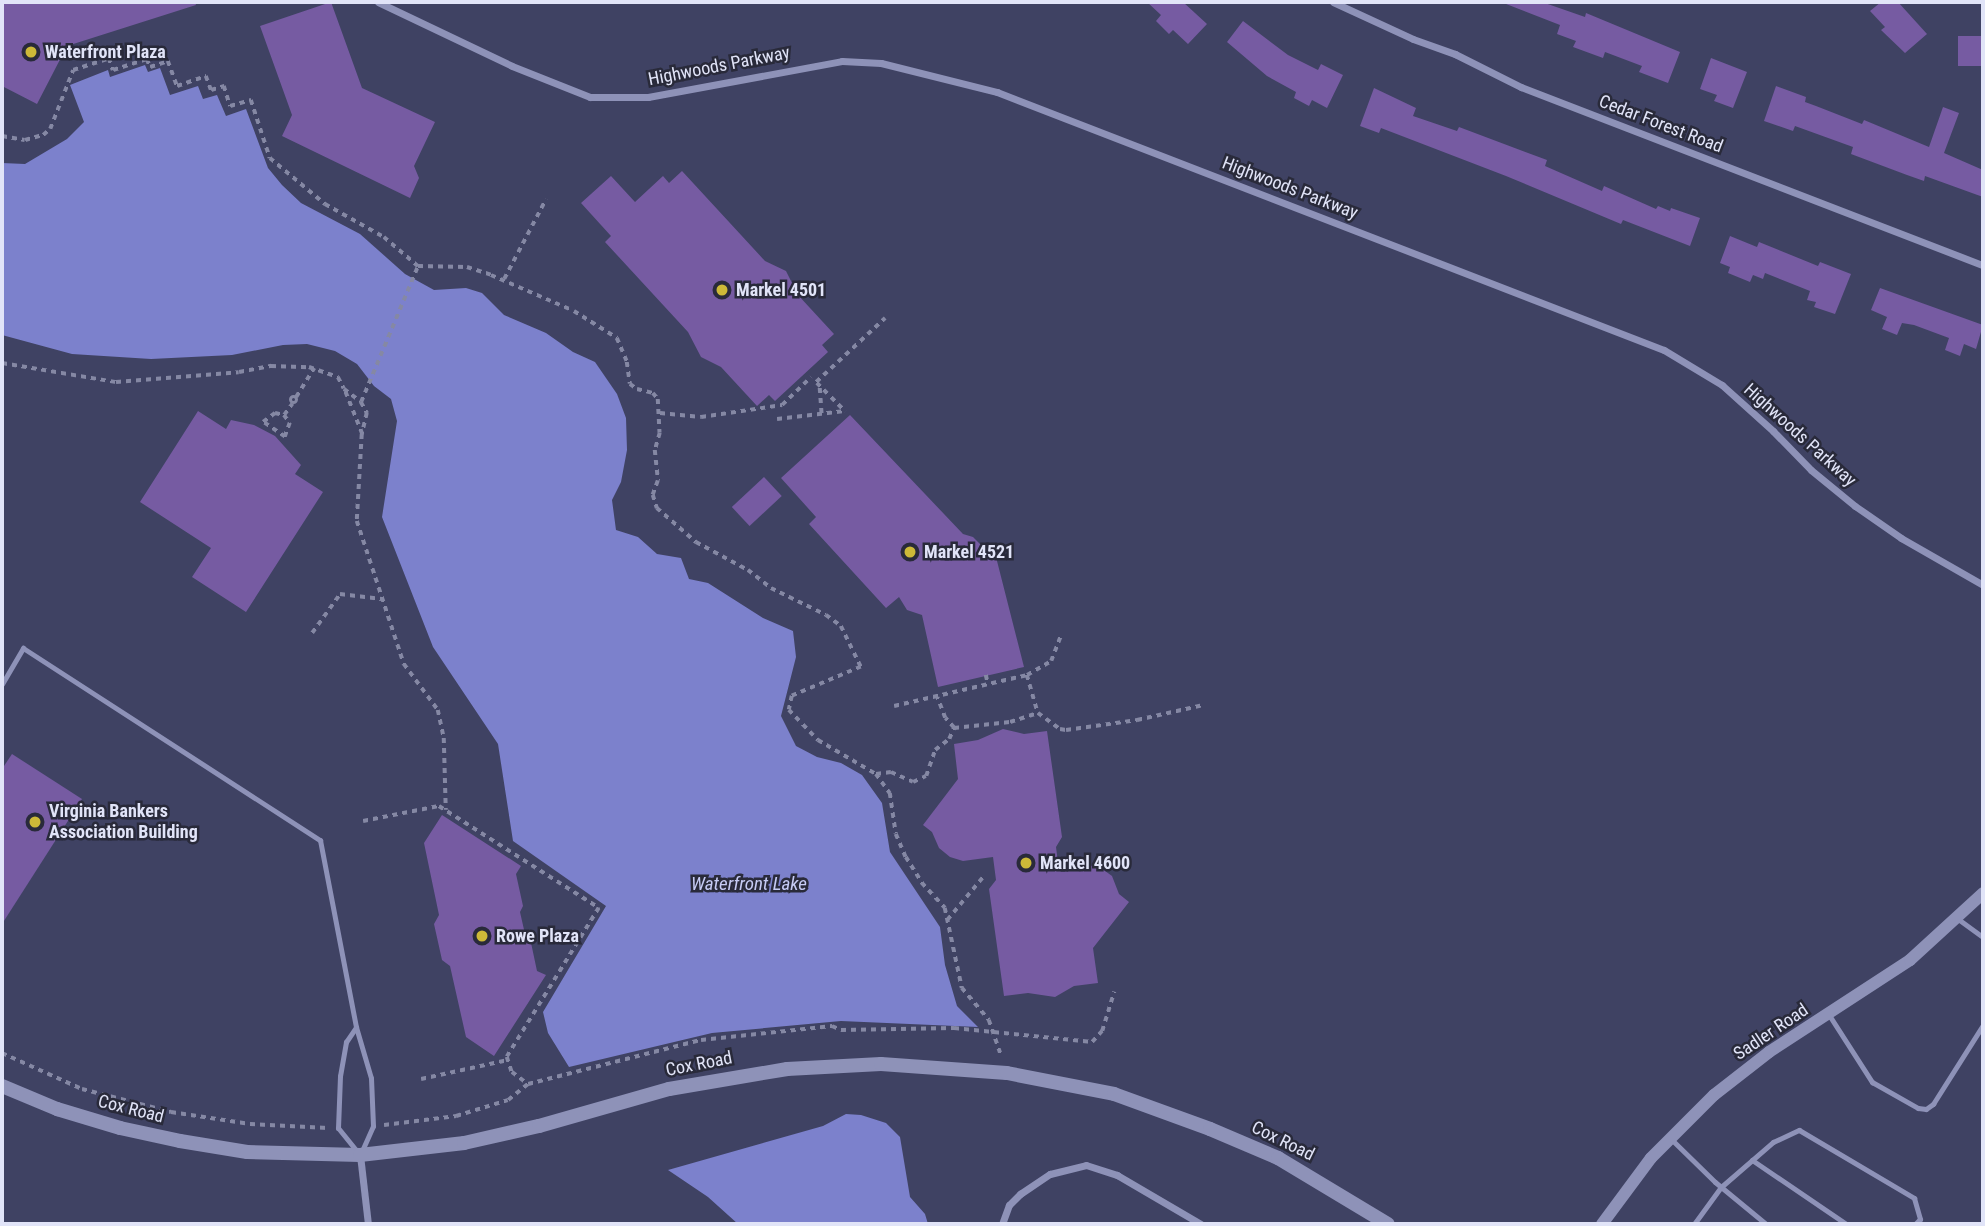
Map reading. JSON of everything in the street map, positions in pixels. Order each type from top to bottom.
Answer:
[{"type":"main road","name":"Cox Road","points":[[2,1086],[120,1128],[180,1141],[281,1154],[360,1155],[476,1140],[539,1126],[679,1087],[787,1069],[881,1064],[1007,1073],[1114,1094],[1210,1129],[1278,1158],[1388,1224]]},
{"type":"street","name":"Highwoods Parkway","points":[[378,2],[512,66],[590,97],[623,99],[842,61],[881,63],[997,92],[1664,350],[1722,385],[1773,430],[1811,470],[1855,506],[1901,538],[1983,585]]},
{"type":"street","name":"Cedar Forest Road","points":[[1333,2],[1413,39],[1455,54],[1521,87],[1983,265]]},
{"type":"street","name":"Sadler Road","points":[[1602,1224],[1617,1200],[1670,1138],[1736,1078],[1769,1052],[1910,960],[1958,919],[1983,893]]},
{"type":"street","points":[[360,1155],[368,1224]]},
{"type":"street","points":[[1002,1224],[1009,1205],[1020,1194],[1050,1174],[1086,1165],[1117,1175],[1201,1224]]},
{"type":"lane","points":[[2,684],[23,648],[320,840],[356,1027],[371,1078],[373,1126],[360,1155],[338,1128],[340,1076],[346,1042],[356,1027]]},
{"type":"lane","points":[[1958,919],[1983,937]]},
{"type":"lane","points":[[1829,1015],[1872,1082],[1918,1108],[1926,1109],[1933,1104],[1983,1025]]},
{"type":"lane","points":[[1694,1224],[1721,1187],[1773,1142],[1799,1130],[1914,1198],[1920,1219],[1915,1224]]},
{"type":"lane","points":[[1670,1138],[1721,1187],[1766,1224]]},
{"type":"lane","points":[[1752,1160],[1846,1224]]},
{"type":"path","points":[[2,136],[25,140],[43,135],[50,128],[72,70],[109,58],[113,70],[147,59],[150,67],[168,61],[177,86],[206,76],[211,90],[224,86],[230,106],[251,100],[270,158],[325,204],[384,237],[418,266],[467,267],[504,279],[574,311],[617,338],[625,354],[630,384],[637,389],[653,393],[658,399],[658,481],[653,495],[657,508],[696,542],[748,570],[771,589],[826,615],[841,626],[861,667],[792,696],[789,710],[818,740],[876,774],[890,793],[896,834],[906,858],[922,883],[945,908],[962,988],[989,1020],[1007,1073]]},
{"type":"path","points":[[504,279],[546,199]]},
{"type":"path","points":[[361,402],[418,266]]},
{"type":"path","points":[[818,384],[886,318]]},
{"type":"path","points":[[2,363],[116,382],[239,372],[271,366],[314,368],[338,377],[362,435]]},
{"type":"path","points":[[285,415],[292,404],[297,403],[296,397],[314,368]]},
{"type":"path","points":[[777,419],[845,411],[806,372]]},
{"type":"path","points":[[660,413],[701,417],[782,405],[811,377]]},
{"type":"path","points":[[818,384],[822,414]]},
{"type":"path","points":[[344,389],[361,402],[368,413],[362,435],[357,521],[404,664],[438,710],[444,738],[446,810]]},
{"type":"path","points":[[275,412],[285,415],[290,423],[285,437],[263,422],[275,412]]},
{"type":"path","points":[[312,633],[340,594],[382,599]]},
{"type":"path","points":[[894,706],[1027,675],[1051,661],[1061,635]]},
{"type":"path","points":[[1027,675],[1038,713],[1060,729],[1137,720],[1203,705]]},
{"type":"path","points":[[986,676],[988,684]]},
{"type":"path","points":[[937,696],[944,718],[954,728]]},
{"type":"path","points":[[954,728],[1010,723],[1038,713]]},
{"type":"path","points":[[876,774],[891,772],[919,782],[926,776],[935,750],[948,739],[954,728]]},
{"type":"path","points":[[363,821],[439,806],[599,908],[508,1060],[421,1079]]},
{"type":"path","points":[[947,920],[983,877]]},
{"type":"path","points":[[373,1126],[457,1116],[508,1100],[528,1084],[728,1036],[831,1026],[841,1030],[918,1027],[1092,1042],[1102,1031],[1115,992]]},
{"type":"path","points":[[2,1053],[82,1089],[171,1112],[250,1124],[338,1128]]},
{"type":"path","points":[[508,1060],[512,1072],[528,1084]]},
{"type":"water","name":"Waterfront Lake","points":[[145,65],[148,72],[160,68],[170,95],[198,86],[203,99],[217,95],[226,116],[246,109],[268,168],[282,185],[301,203],[360,234],[405,274],[434,290],[466,288],[482,293],[504,315],[546,333],[573,352],[595,362],[617,394],[626,418],[627,450],[621,482],[612,500],[616,530],[638,537],[657,554],[681,558],[689,579],[708,583],[763,618],[793,631],[796,657],[781,716],[796,746],[817,757],[841,763],[862,775],[882,803],[890,852],[940,927],[945,965],[957,1006],[978,1027],[841,1021],[712,1033],[569,1067],[548,1033],[543,1012],[606,906],[513,841],[498,744],[433,647],[382,517],[397,421],[391,399],[374,386],[357,364],[335,351],[307,344],[283,345],[232,355],[151,359],[72,354],[2,335],[2,163],[25,164],[67,139],[84,122],[70,85],[108,70],[110,77]]},
{"type":"water","points":[[846,1114],[861,1115],[886,1123],[900,1137],[910,1197],[925,1214],[928,1224],[738,1224],[708,1197],[668,1170],[823,1126]]},
{"type":"building","name":"Waterfront Plaza","points":[[2,2],[195,2],[196,5],[67,46],[37,104],[2,86]]},
{"type":"building","points":[[331,2],[362,88],[435,122],[414,166],[419,178],[410,198],[282,136],[292,115],[260,26]]},
{"type":"building","points":[[1147,2],[1183,2],[1207,24],[1188,44],[1173,30],[1169,34],[1156,21],[1161,15]]},
{"type":"building","points":[[1501,2],[1542,2],[1585,17],[1586,13],[1680,52],[1668,83],[1639,72],[1642,66],[1605,52],[1603,58],[1573,47],[1576,41],[1557,34],[1560,25]]},
{"type":"building","points":[[1881,2],[1898,2],[1927,34],[1905,53],[1881,30],[1885,27],[1870,11]]},
{"type":"building","points":[[1243,21],[1288,55],[1318,70],[1321,64],[1343,75],[1327,108],[1312,100],[1309,106],[1294,98],[1296,92],[1267,76],[1227,42]]},
{"type":"building","points":[[1958,36],[1983,36],[1983,66],[1958,66]]},
{"type":"building","points":[[1711,58],[1747,72],[1733,108],[1714,101],[1717,95],[1700,89]]},
{"type":"building","points":[[1776,86],[1806,97],[1805,102],[1862,124],[1864,120],[1929,147],[1943,107],[1959,113],[1944,153],[1983,170],[1983,197],[1925,176],[1924,181],[1851,154],[1853,147],[1795,126],[1793,131],[1764,121]]},
{"type":"building","points":[[1374,88],[1416,108],[1413,116],[1457,131],[1459,127],[1547,160],[1545,166],[1602,191],[1604,186],[1656,209],[1658,206],[1670,211],[1671,208],[1700,218],[1690,246],[1623,220],[1621,224],[1381,128],[1379,133],[1360,126]]},
{"type":"building","name":"Markel 4501","points":[[682,171],[765,261],[786,271],[798,295],[834,334],[822,345],[828,352],[775,401],[769,395],[757,406],[721,367],[701,357],[688,332],[605,242],[611,236],[581,203],[611,176],[635,202],[663,176],[669,183]]},
{"type":"building","points":[[1730,236],[1757,247],[1759,242],[1818,266],[1820,262],[1851,274],[1835,314],[1814,307],[1816,302],[1807,300],[1810,291],[1765,273],[1763,279],[1753,275],[1750,282],[1728,273],[1730,267],[1720,263]]},
{"type":"building","points":[[1880,288],[1983,325],[1976,349],[1964,344],[1960,356],[1945,350],[1949,338],[1914,325],[1902,323],[1897,335],[1882,329],[1887,317],[1871,310]]},
{"type":"building","points":[[198,411],[226,429],[231,420],[254,425],[275,436],[301,465],[295,474],[323,492],[246,612],[192,577],[211,548],[140,502]]},
{"type":"building","name":"Markel 4521","points":[[850,415],[963,534],[973,537],[983,547],[986,558],[996,557],[1024,667],[938,687],[922,615],[907,610],[899,597],[886,608],[809,524],[816,517],[781,478]]},
{"type":"building","points":[[764,477],[782,496],[750,526],[732,507]]},
{"type":"building","name":"Markel 4600","points":[[1003,729],[1024,734],[1047,731],[1062,837],[1056,847],[1059,870],[1088,865],[1101,868],[1112,876],[1119,894],[1129,902],[1093,948],[1098,983],[1074,986],[1055,997],[1028,993],[1004,996],[989,889],[996,880],[993,857],[963,861],[950,857],[939,848],[932,832],[923,825],[958,779],[954,744],[978,740]]},
{"type":"building","name":"Virginia Bankers Association Building","points":[[12,754],[82,799],[2,924],[2,769]]},
{"type":"building","name":"Rowe Plaza","points":[[442,815],[521,866],[516,874],[523,906],[520,912],[525,934],[530,938],[537,971],[546,975],[494,1056],[466,1037],[450,966],[442,960],[434,924],[439,915],[424,843]]},
{"type":"place","name":"Waterfront Plaza","points":[[31,52]]},
{"type":"place","name":"Markel 4501","points":[[722,290]]},
{"type":"place","name":"Markel 4521","points":[[910,552]]},
{"type":"place","name":"Virginia Bankers Association Building","points":[[35,822]]},
{"type":"place","name":"Markel 4600","points":[[1026,863]]},
{"type":"place","name":"Rowe Plaza","points":[[482,936]]}]
